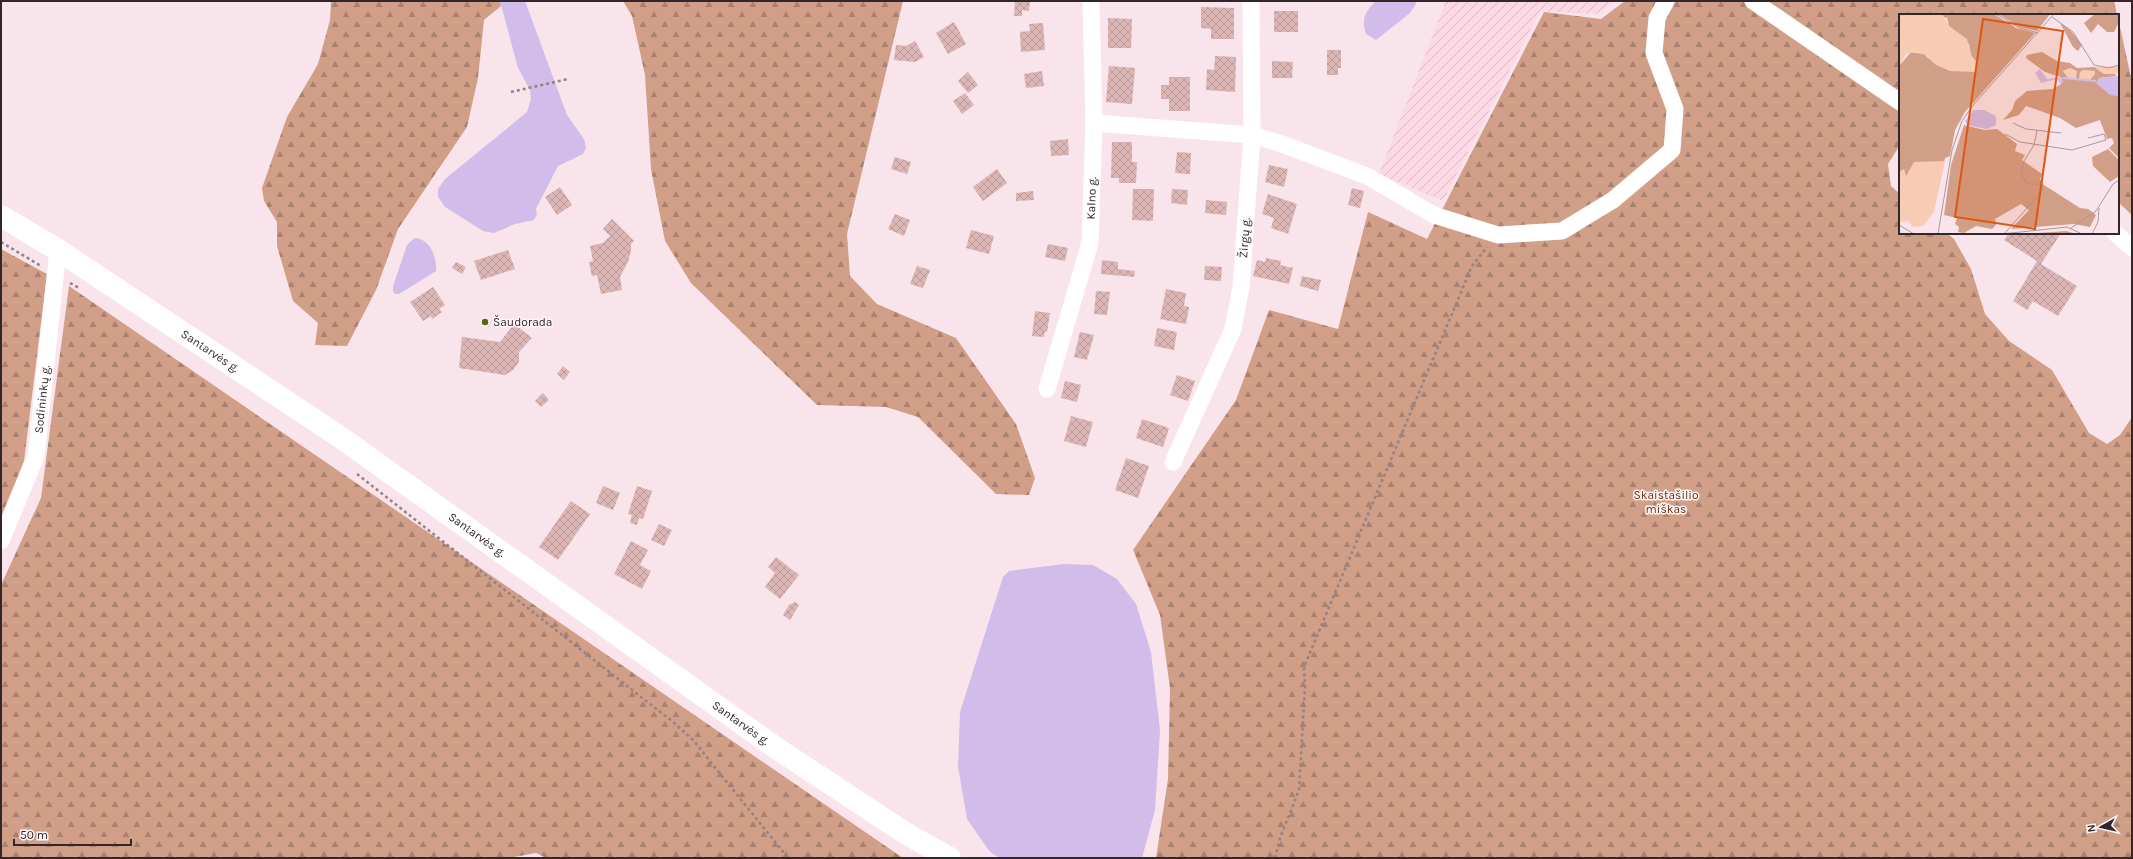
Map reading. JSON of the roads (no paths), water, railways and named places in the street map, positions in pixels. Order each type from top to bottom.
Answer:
[{"type":"main road","name":"Santarvės g.","points":[[1,216],[58,250],[340,437],[776,748],[905,833],[950,858]]},
{"type":"street","name":"Kalno g.","points":[[1047,389],[1090,243],[1094,123],[1091,1]]},
{"type":"street","name":"Žirgų g.","points":[[1174,462],[1233,329],[1241,287],[1252,135],[1251,1]]},
{"type":"street","points":[[1094,123],[1252,135],[1282,144],[1368,176],[1434,215],[1498,235],[1562,230],[1613,200],[1672,150],[1675,109],[1654,53],[1657,18],[1666,1]]},
{"type":"street","points":[[1753,1],[1899,101]]},
{"type":"street","points":[[2116,234],[2132,248]]},
{"type":"street","name":"Sodininkų g.","points":[[1,541],[36,456],[58,250]]},
{"type":"place","name":"Šaudorada","points":[[485,322]]},
{"type":"park label","name":"Skaistašilio miškas","points":[[1666,502]]}]
